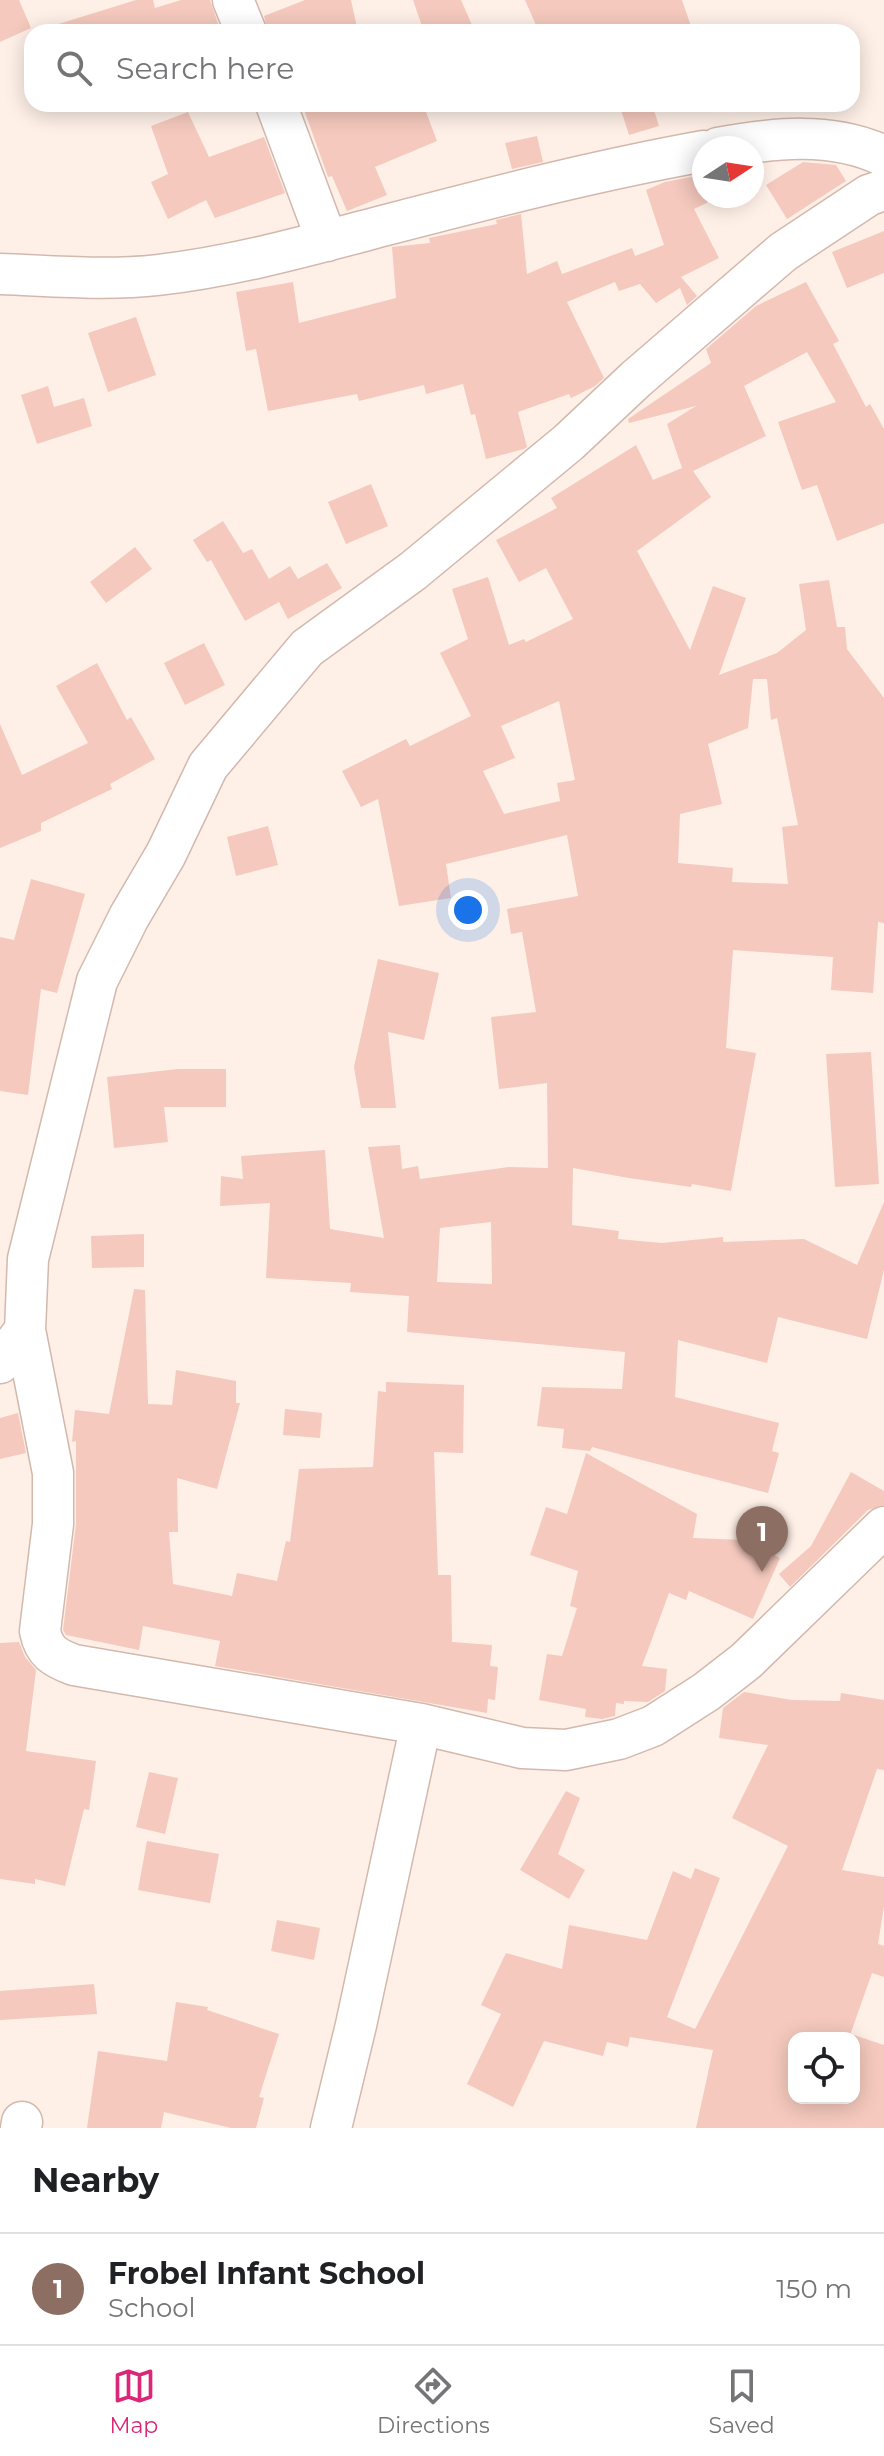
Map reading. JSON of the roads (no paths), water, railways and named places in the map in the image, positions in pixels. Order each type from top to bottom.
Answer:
[{"type":"street","points":[[233,0],[243,24]]},
{"type":"street","points":[[279,112],[327,241]]},
{"type":"street","points":[[764,140],[822,139],[884,156]]},
{"type":"street","points":[[0,274],[85,278],[157,275],[258,258],[465,204],[692,154]]},
{"type":"street","points":[[884,190],[869,195],[783,252],[636,379],[569,442],[413,571],[307,648],[208,766],[166,854],[129,917],[97,981],[28,1259],[25,1330],[53,1473],[53,1524],[40,1631],[43,1644],[50,1654],[74,1665],[421,1724],[522,1748],[566,1750],[619,1739],[653,1726],[706,1692],[746,1661],[884,1527]]},
{"type":"street","points":[[0,1363],[25,1330]]},
{"type":"street","points":[[331,2128],[421,1724]]},
{"type":"place","name":"Frobel Infant School","points":[[762,1572]]}]
